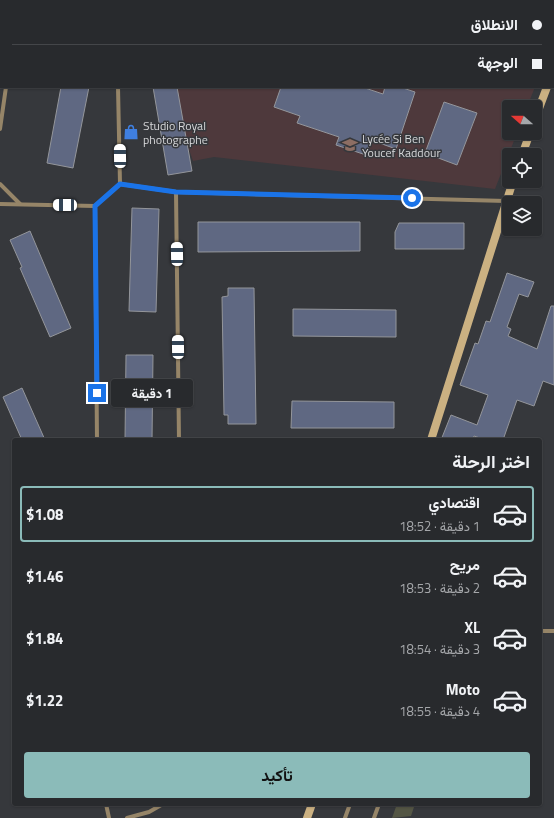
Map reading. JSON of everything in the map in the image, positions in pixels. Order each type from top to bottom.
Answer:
[{"type":"main road","points":[[542,100],[547,88]]},
{"type":"main road","points":[[432,438],[502,214]]},
{"type":"main road","points":[[307,818],[311,806]]},
{"type":"street","points":[[0,129],[6,88]]},
{"type":"street","points":[[118,88],[120,184]]},
{"type":"street","points":[[0,184],[20,204]]},
{"type":"street","points":[[0,204],[95,206],[120,184],[176,192],[502,201]]},
{"type":"street","points":[[176,192],[179,438]]},
{"type":"street","points":[[95,206],[97,438]]},
{"type":"street","points":[[542,631],[554,631]]},
{"type":"street","points":[[106,806],[109,818]]},
{"type":"street","points":[[127,818],[148,812],[159,806]]},
{"type":"street","points":[[346,818],[349,806]]},
{"type":"street","points":[[374,818],[378,806]]},
{"type":"shaded area","name":"Lycée Si Ben Youcef Kaddour","points":[[168,88],[535,88],[530,100],[502,100],[502,140],[514,140],[511,148],[502,148],[502,171],[495,189],[214,157],[193,161]]},
{"type":"green space","points":[[396,806],[414,806],[411,816],[392,818]]},
{"type":"building","points":[[61,88],[89,88],[73,168],[47,163]]},
{"type":"building","points":[[153,88],[177,88],[192,171],[168,175]]},
{"type":"building","points":[[281,88],[365,88],[383,94],[385,88],[403,88],[415,92],[396,149],[371,140],[366,155],[336,145],[339,137],[297,123],[300,116],[274,107]]},
{"type":"building","points":[[444,102],[477,113],[457,165],[425,153]]},
{"type":"building","points":[[132,208],[159,209],[156,312],[129,311]]},
{"type":"building","points":[[198,222],[360,222],[360,251],[198,252]]},
{"type":"building","points":[[399,223],[464,223],[464,249],[395,249],[395,232]]},
{"type":"building","points":[[30,231],[71,328],[50,337],[20,268],[22,267],[10,240]]},
{"type":"building","points":[[507,273],[534,282],[528,297],[519,294],[507,327],[511,329],[508,336],[537,349],[551,306],[554,306],[554,385],[543,381],[534,406],[517,400],[504,438],[480,438],[474,436],[473,438],[442,438],[451,415],[477,425],[488,395],[460,385],[475,343],[478,344],[486,321],[490,322]]},
{"type":"building","points":[[228,288],[254,288],[256,424],[228,424],[228,415],[224,415],[222,297],[228,296]]},
{"type":"building","points":[[293,309],[396,310],[396,337],[293,336]]},
{"type":"building","points":[[126,355],[153,355],[152,438],[125,438]]},
{"type":"building","points":[[22,388],[44,438],[21,438],[3,397]]},
{"type":"building","points":[[292,401],[394,402],[394,428],[291,428]]},
{"type":"place","name":"Studio Royal photographe","points":[[131,132]]},
{"type":"place","name":"Lycée Si Ben Youcef Kaddour","points":[[350,145]]},
{"type":"route","points":[[97,393],[95,206],[120,184],[176,192],[412,198]]}]
